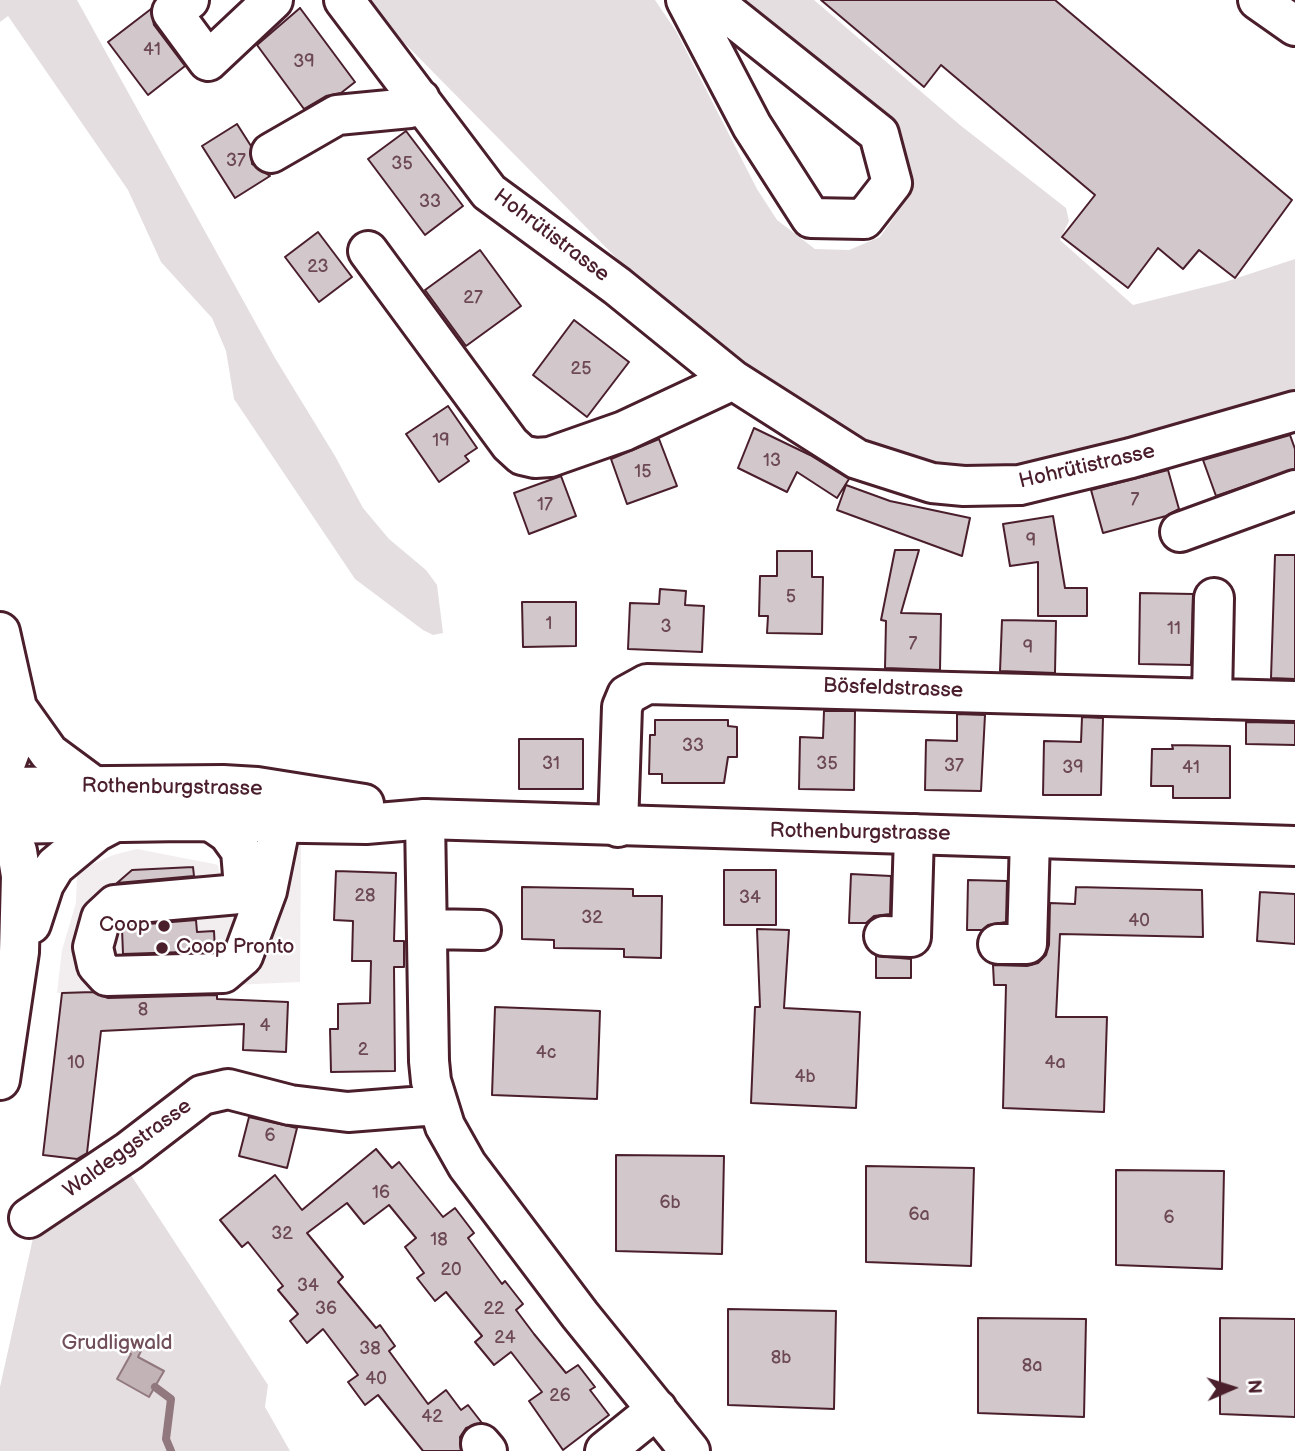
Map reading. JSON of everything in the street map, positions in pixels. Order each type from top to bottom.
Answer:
[{"type":"main road","points":[[189,0],[172,12],[208,61],[273,0]]},
{"type":"main road","name":"Hohrütistrasse","points":[[344,0],[489,192],[617,286],[733,380],[857,459],[909,477],[964,486],[1020,485],[1131,458],[1295,411]]},
{"type":"main road","points":[[686,0],[752,127],[811,218],[864,219],[892,183],[878,134],[711,0]]},
{"type":"main road","points":[[1258,0],[1295,26]]},
{"type":"main road","points":[[271,153],[337,116],[410,108],[420,99]]},
{"type":"main road","points":[[369,251],[510,444],[523,455],[535,458],[550,457],[624,431],[733,380]]},
{"type":"main road","points":[[1180,532],[1295,490]]},
{"type":"main road","points":[[1212,699],[1214,598]]},
{"type":"main road","points":[[0,632],[17,708],[15,738],[0,778]]},
{"type":"main road","name":"Bösfeldstrasse","points":[[618,827],[622,707],[627,695],[647,684],[1295,701]]},
{"type":"main road","points":[[17,708],[49,753],[95,787]]},
{"type":"main road","name":"Rothenburgstrasse","points":[[1,812],[95,787],[257,787],[366,805],[425,820]]},
{"type":"main road","points":[[0,1080],[19,952],[20,864],[1,812]]},
{"type":"main road","name":"Rothenburgstrasse","points":[[1,812],[115,822],[366,824],[425,820],[1295,846]]},
{"type":"main road","points":[[425,820],[429,1061],[437,1105],[467,1165],[690,1451]]},
{"type":"main road","points":[[212,821],[228,833],[241,851],[244,887],[240,894],[115,905],[101,918],[93,947],[97,965],[107,976],[223,973],[243,956],[267,891],[281,822]]},
{"type":"main road","points":[[19,952],[49,874],[83,842],[115,822]]},
{"type":"main road","points":[[884,936],[911,937],[914,834]]},
{"type":"main road","points":[[998,944],[1027,944],[1030,838]]},
{"type":"main road","points":[[427,929],[481,930]]},
{"type":"main road","name":"Waldeggstrasse","points":[[29,1218],[129,1151],[202,1095],[228,1089],[290,1105],[348,1112],[437,1105]]},
{"type":"main road","points":[[605,1451],[657,1409]]},
{"type":"shaded area","points":[[301,842],[300,982],[57,993],[62,950],[76,903],[77,876],[82,869],[113,855],[137,849],[218,865],[219,872],[224,872]]},
{"type":"shaded area","points":[[130,1342],[142,1349],[138,1357],[164,1371],[149,1397],[117,1379],[131,1354],[126,1351]]},
{"type":"green space","points":[[0,0],[77,0],[275,358],[335,456],[363,508],[389,539],[426,570],[437,585],[443,633],[433,635],[423,630],[355,579],[234,399],[226,351],[212,318],[161,262],[128,190],[8,16],[0,22]]},
{"type":"green space","points":[[362,0],[655,0],[676,31],[757,189],[777,220],[815,249],[849,250],[880,237],[904,203],[908,184],[907,157],[899,135],[891,122],[735,0],[814,0],[960,125],[1066,208],[1069,221],[1060,240],[1133,305],[1225,282],[1295,259],[1295,400],[1000,475],[922,469],[867,450],[715,358]]},
{"type":"green space","name":"Grudligwald","points":[[129,1172],[268,1385],[265,1407],[290,1451],[0,1451],[0,1387],[35,1229]]},
{"type":"building","points":[[821,0],[1055,0],[1292,200],[1235,278],[1199,250],[1183,269],[1158,248],[1128,288],[1062,237],[1095,195],[941,65],[924,87]]},
{"type":"building","points":[[300,8],[355,82],[341,93],[326,96],[304,109],[257,45]]},
{"type":"building","points":[[151,9],[154,25],[185,66],[148,95],[108,42]]},
{"type":"building","points":[[237,124],[251,146],[252,164],[270,176],[235,198],[202,146]]},
{"type":"building","points":[[406,131],[463,206],[425,235],[368,159]]},
{"type":"building","points":[[318,232],[352,277],[319,302],[285,257]]},
{"type":"building","points":[[480,250],[521,306],[466,346],[425,290]]},
{"type":"building","points":[[574,320],[629,362],[587,417],[533,375]]},
{"type":"building","points":[[448,406],[477,448],[465,456],[469,461],[439,482],[406,434]]},
{"type":"building","points":[[754,428],[810,455],[849,479],[837,498],[797,472],[787,492],[738,468]]},
{"type":"building","points":[[1290,435],[1295,449],[1295,469],[1216,496],[1203,460]]},
{"type":"building","points":[[659,439],[677,486],[627,504],[611,459]]},
{"type":"building","points":[[1168,470],[1179,509],[1166,516],[1103,533],[1091,490]]},
{"type":"building","points":[[561,476],[576,516],[529,534],[514,493]]},
{"type":"building","points":[[846,485],[890,501],[970,518],[962,556],[837,510]]},
{"type":"building","points":[[1053,516],[1065,588],[1087,588],[1087,616],[1038,616],[1038,562],[1010,566],[1003,524]]},
{"type":"building","points":[[895,550],[919,550],[901,613],[941,614],[940,670],[885,668],[886,621],[881,620]]},
{"type":"building","points":[[777,551],[812,551],[812,577],[823,577],[822,634],[767,633],[768,616],[759,616],[760,576],[777,576]]},
{"type":"building","points":[[1275,555],[1295,555],[1295,679],[1271,678]]},
{"type":"building","points":[[660,589],[686,591],[685,605],[704,606],[702,652],[628,649],[630,603],[659,604]]},
{"type":"building","points":[[1140,593],[1193,594],[1191,665],[1139,664]]},
{"type":"building","points":[[522,602],[576,602],[576,646],[523,647]]},
{"type":"building","points":[[1002,620],[1056,621],[1055,673],[1000,671]]},
{"type":"building","points":[[824,711],[855,711],[854,790],[799,789],[800,737],[823,738]]},
{"type":"building","points":[[957,714],[985,715],[981,791],[925,790],[926,740],[957,741]]},
{"type":"building","points":[[1082,717],[1103,718],[1101,795],[1043,795],[1044,741],[1081,742]]},
{"type":"building","points":[[655,720],[728,720],[728,726],[737,727],[737,757],[728,757],[724,783],[662,783],[662,774],[649,774],[650,735],[655,735]]},
{"type":"building","points":[[1246,722],[1295,723],[1295,745],[1246,744]]},
{"type":"building","points":[[519,739],[583,739],[583,789],[519,789]]},
{"type":"building","points":[[1172,745],[1230,746],[1230,798],[1173,798],[1173,786],[1151,786],[1152,749],[1173,749]]},
{"type":"building","points":[[193,867],[194,876],[117,883],[132,870]]},
{"type":"building","points":[[724,870],[776,870],[776,925],[724,925]]},
{"type":"building","points":[[336,871],[396,873],[394,941],[404,941],[404,967],[394,967],[395,1071],[331,1072],[330,1029],[338,1029],[338,1004],[370,1003],[371,961],[352,961],[353,921],[334,920]]},
{"type":"building","points":[[851,874],[891,876],[890,914],[874,916],[866,923],[849,923]]},
{"type":"building","points":[[968,880],[1007,881],[1006,922],[988,925],[982,930],[967,930]]},
{"type":"building","points":[[522,887],[633,889],[633,896],[662,896],[661,958],[624,957],[624,949],[554,948],[554,940],[522,939]]},
{"type":"building","points":[[1076,887],[1202,890],[1203,937],[1060,934],[1056,1017],[1107,1017],[1104,1112],[1003,1108],[1006,985],[994,985],[993,965],[1027,966],[1038,963],[1046,955],[1049,945],[1050,903],[1075,904]]},
{"type":"building","points":[[1260,892],[1295,894],[1295,944],[1257,941]]},
{"type":"building","points":[[196,920],[197,932],[214,931],[215,951],[123,954],[124,926]]},
{"type":"building","points":[[757,929],[789,930],[784,1008],[860,1012],[856,1108],[751,1103],[755,1007],[760,1007]]},
{"type":"building","points":[[876,956],[911,959],[911,978],[876,978]]},
{"type":"building","points":[[93,992],[108,998],[217,995],[217,999],[288,1002],[286,1052],[243,1050],[244,1024],[101,1031],[87,1153],[77,1159],[43,1155],[62,993]]},
{"type":"building","points":[[495,1007],[600,1011],[597,1099],[492,1095]]},
{"type":"building","points":[[249,1117],[297,1128],[287,1168],[239,1156]]},
{"type":"building","points":[[376,1149],[392,1168],[399,1162],[443,1217],[455,1208],[474,1233],[468,1238],[502,1284],[505,1281],[523,1304],[516,1310],[534,1334],[566,1373],[578,1365],[595,1387],[590,1390],[609,1415],[563,1450],[529,1401],[542,1392],[511,1352],[494,1365],[475,1342],[482,1336],[446,1292],[435,1301],[417,1278],[424,1273],[405,1247],[416,1238],[389,1205],[364,1224],[347,1203],[307,1233],[343,1277],[338,1282],[376,1328],[380,1325],[395,1346],[389,1351],[428,1404],[446,1390],[461,1410],[468,1405],[482,1423],[466,1428],[460,1437],[461,1451],[423,1451],[378,1395],[365,1405],[348,1382],[358,1375],[323,1329],[307,1343],[290,1321],[298,1314],[278,1290],[283,1286],[248,1242],[242,1247],[220,1220],[275,1175],[302,1210]]},
{"type":"building","points":[[616,1155],[724,1156],[722,1254],[616,1251]]},
{"type":"building","points":[[866,1166],[974,1168],[971,1266],[866,1262]]},
{"type":"building","points":[[1116,1170],[1224,1171],[1222,1269],[1116,1265]]},
{"type":"building","points":[[728,1309],[836,1311],[834,1409],[728,1405]]},
{"type":"building","points":[[978,1318],[1086,1319],[1084,1417],[978,1413]]},
{"type":"building","points":[[1220,1318],[1295,1319],[1295,1417],[1220,1414]]},
{"type":"waterway","points":[[155,1387],[171,1399],[166,1439],[171,1451]]},
{"type":"place","name":"Coop","points":[[164,926]]},
{"type":"place","name":"Coop Pronto","points":[[162,948]]}]
